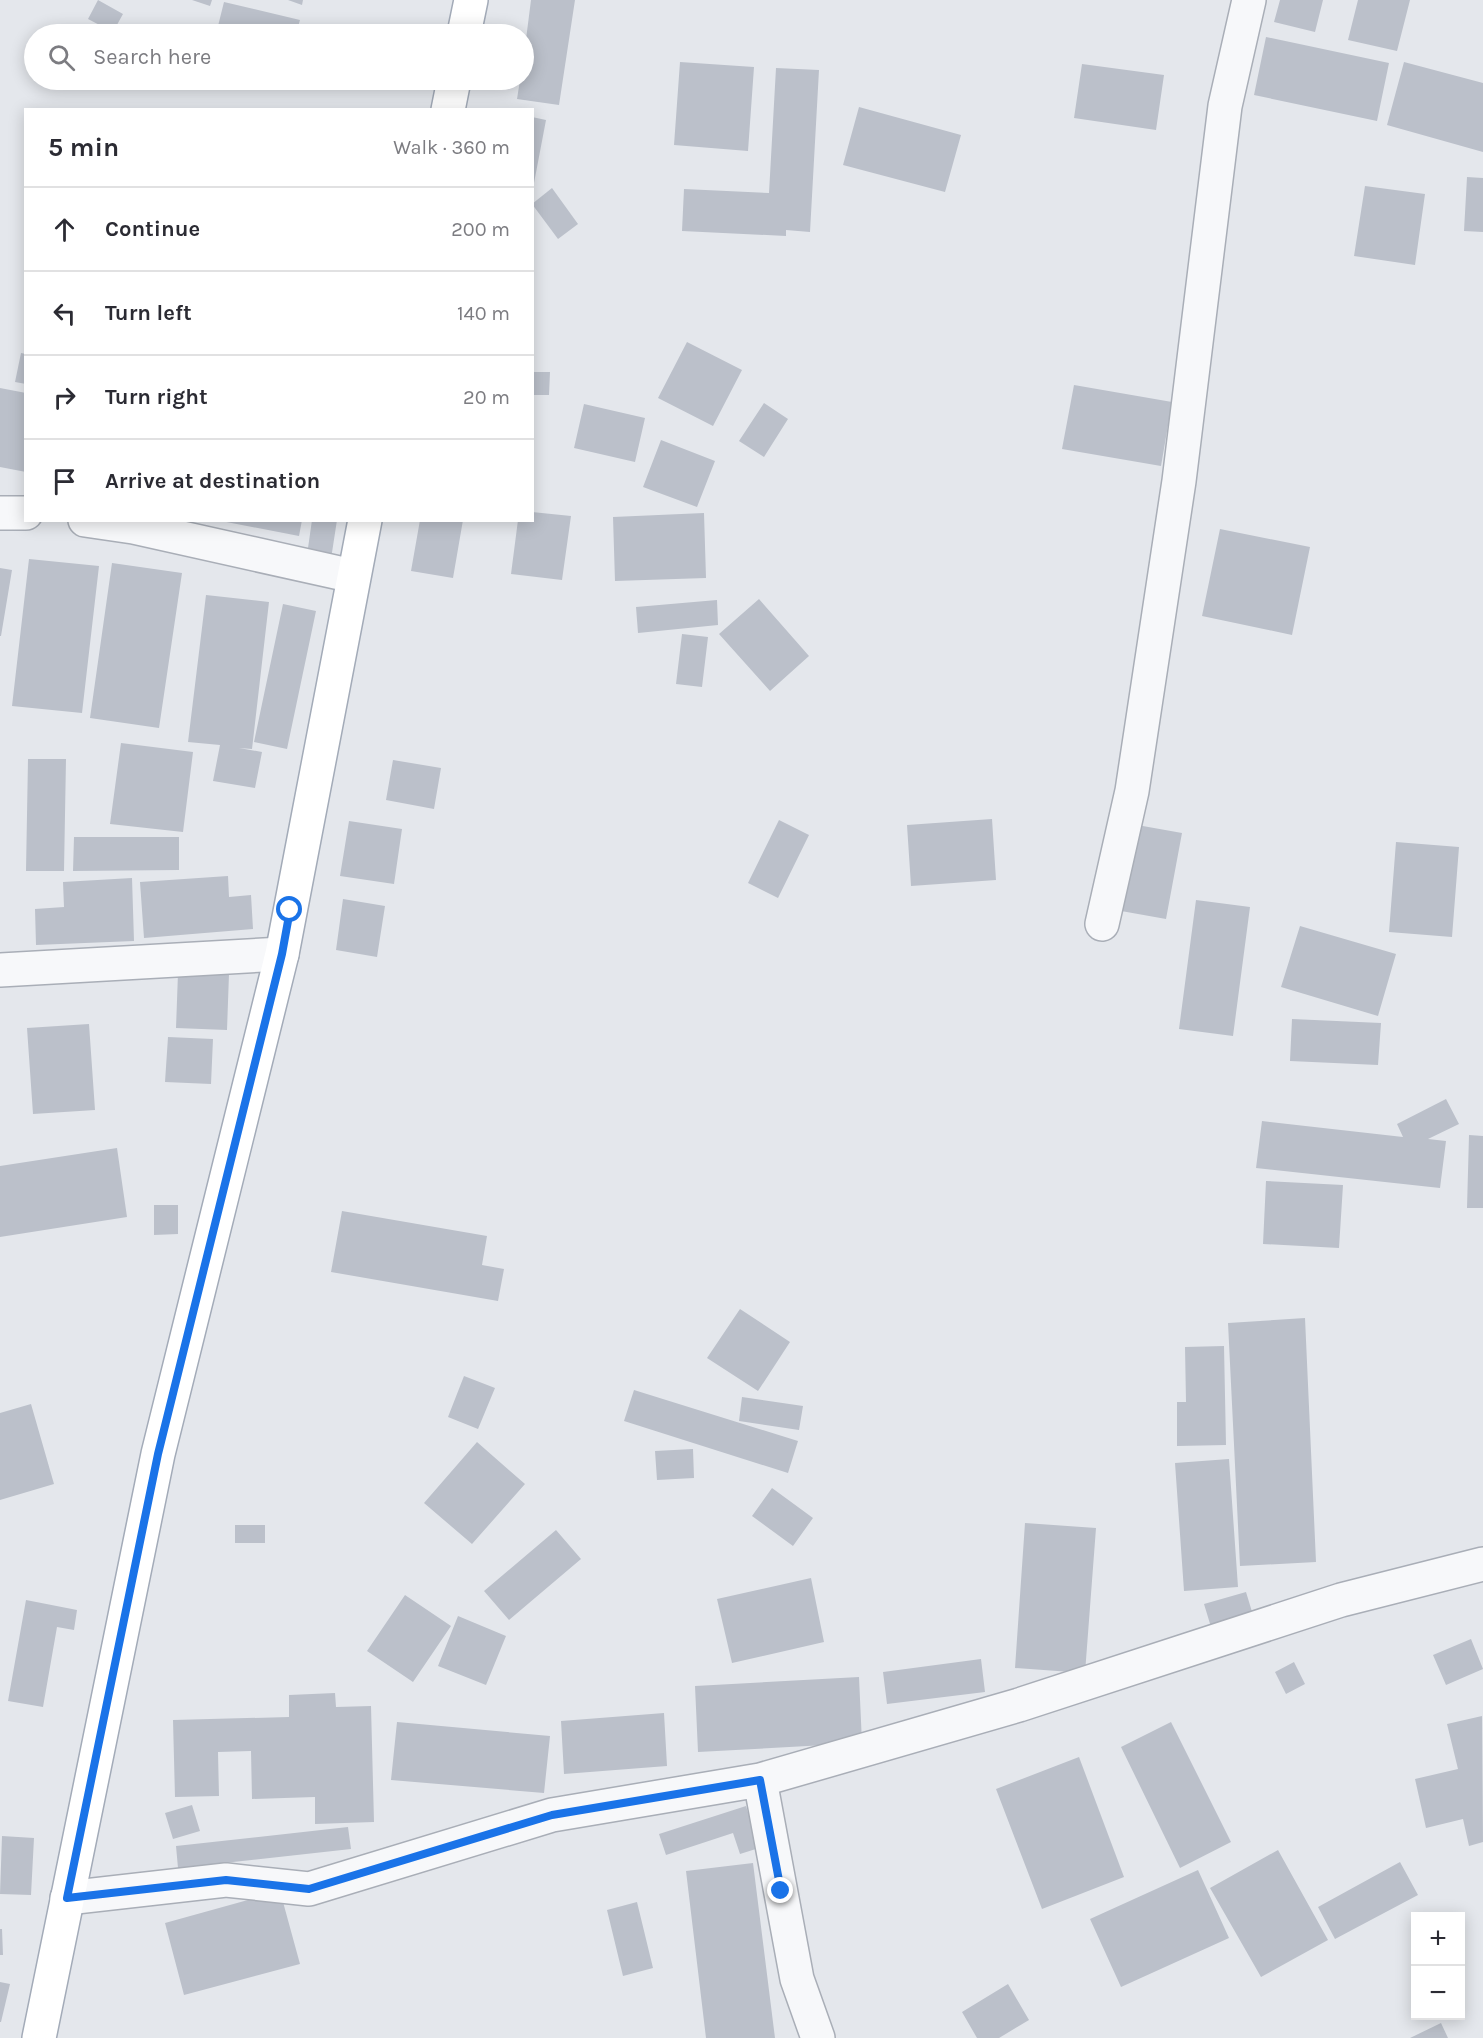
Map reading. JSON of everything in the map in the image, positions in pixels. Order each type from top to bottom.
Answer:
[{"type":"main road","points":[[466,24],[471,0]]},
{"type":"main road","points":[[448,108],[452,90]]},
{"type":"main road","points":[[39,2038],[158,1454],[282,954],[365,522]]},
{"type":"street","points":[[1102,924],[1132,791],[1179,481],[1225,106],[1249,0]]},
{"type":"street","points":[[0,513],[24,513]]},
{"type":"street","points":[[99,522],[133,527],[353,576]]},
{"type":"street","points":[[0,970],[282,954]]},
{"type":"street","points":[[67,1898],[226,1880],[309,1889],[552,1815],[760,1780],[1019,1705],[1341,1600],[1483,1564]]},
{"type":"street","points":[[760,1780],[797,1979],[818,2038]]},
{"type":"building","points":[[98,0],[123,14],[117,24],[98,24],[88,19]]},
{"type":"building","points":[[192,0],[212,0],[210,6]]},
{"type":"building","points":[[288,0],[303,0],[302,5]]},
{"type":"building","points":[[531,0],[575,0],[559,105],[517,99],[518,90],[534,90],[534,24],[528,24]]},
{"type":"building","points":[[1280,0],[1323,0],[1315,32],[1274,22]]},
{"type":"building","points":[[1358,0],[1410,0],[1397,51],[1348,40]]},
{"type":"building","points":[[224,2],[300,20],[299,24],[218,24]]},
{"type":"building","points":[[1266,37],[1389,63],[1377,121],[1254,95]]},
{"type":"building","points":[[680,62],[754,67],[748,151],[674,145]]},
{"type":"building","points":[[1404,62],[1483,83],[1483,152],[1387,125]]},
{"type":"building","points":[[1082,64],[1164,75],[1156,130],[1074,118]]},
{"type":"building","points":[[776,68],[819,70],[810,232],[786,230],[786,236],[682,231],[684,189],[769,193]]},
{"type":"building","points":[[859,107],[961,135],[945,192],[843,165]]},
{"type":"building","points":[[534,117],[546,120],[534,183]]},
{"type":"building","points":[[1467,177],[1483,178],[1483,232],[1464,231]]},
{"type":"building","points":[[1365,186],[1425,194],[1415,265],[1354,256]]},
{"type":"building","points":[[552,188],[578,224],[558,239],[534,207],[534,202]]},
{"type":"building","points":[[687,342],[742,370],[713,426],[658,398]]},
{"type":"building","points":[[21,353],[24,354],[24,384],[15,382]]},
{"type":"building","points":[[534,372],[550,372],[549,395],[534,395]]},
{"type":"building","points":[[1074,385],[1172,402],[1161,466],[1062,449]]},
{"type":"building","points":[[0,388],[24,393],[24,472],[0,467]]},
{"type":"building","points":[[764,403],[788,419],[764,457],[739,441]]},
{"type":"building","points":[[584,404],[645,418],[635,462],[574,448]]},
{"type":"building","points":[[661,440],[715,461],[697,507],[643,487]]},
{"type":"building","points":[[534,512],[571,516],[562,580],[511,574],[518,522],[534,522]]},
{"type":"building","points":[[704,513],[706,578],[615,581],[613,517]]},
{"type":"building","points":[[226,522],[302,522],[299,536]]},
{"type":"building","points":[[312,522],[337,522],[331,559],[307,555]]},
{"type":"building","points":[[420,522],[463,522],[453,578],[411,571]]},
{"type":"building","points":[[1220,529],[1310,547],[1292,635],[1202,616]]},
{"type":"building","points":[[29,559],[99,566],[82,713],[12,706]]},
{"type":"building","points":[[112,563],[182,573],[159,728],[90,718]]},
{"type":"building","points":[[0,568],[12,570],[1,636],[0,636]]},
{"type":"building","points":[[206,595],[269,602],[252,749],[239,748],[262,752],[255,788],[213,781],[220,745],[188,742]]},
{"type":"building","points":[[759,599],[809,656],[770,691],[719,634]]},
{"type":"building","points":[[717,600],[718,625],[638,633],[636,607]]},
{"type":"building","points":[[283,604],[316,611],[287,749],[254,742]]},
{"type":"building","points":[[682,634],[708,637],[702,687],[676,684]]},
{"type":"building","points":[[121,743],[193,752],[183,832],[110,824]]},
{"type":"building","points":[[28,759],[66,759],[64,871],[26,871]]},
{"type":"building","points":[[393,760],[441,768],[434,809],[386,800]]},
{"type":"building","points":[[992,819],[996,880],[911,886],[907,825]]},
{"type":"building","points":[[779,820],[809,835],[778,898],[748,883]]},
{"type":"building","points":[[349,821],[402,829],[394,884],[340,876]]},
{"type":"building","points":[[1126,823],[1182,833],[1166,919],[1110,909]]},
{"type":"building","points":[[74,837],[179,837],[179,870],[73,871]]},
{"type":"building","points":[[1396,842],[1459,847],[1452,937],[1389,932]]},
{"type":"building","points":[[228,876],[229,897],[251,895],[253,929],[144,938],[140,882]]},
{"type":"building","points":[[132,878],[134,941],[36,945],[35,909],[64,907],[63,882]]},
{"type":"building","points":[[343,899],[385,906],[377,957],[336,950]]},
{"type":"building","points":[[1196,900],[1250,907],[1233,1036],[1179,1029]]},
{"type":"building","points":[[1300,926],[1396,954],[1378,1016],[1281,987]]},
{"type":"building","points":[[178,973],[229,974],[227,1030],[176,1028]]},
{"type":"building","points":[[1292,1019],[1381,1023],[1378,1065],[1290,1061]]},
{"type":"building","points":[[89,1024],[95,1110],[33,1114],[27,1028]]},
{"type":"building","points":[[168,1037],[213,1039],[211,1084],[165,1082]]},
{"type":"building","points":[[1446,1099],[1459,1124],[1428,1139],[1446,1141],[1440,1188],[1256,1168],[1262,1121],[1403,1137],[1397,1124]]},
{"type":"building","points":[[1469,1135],[1483,1136],[1483,1208],[1467,1208]]},
{"type":"building","points":[[117,1148],[127,1217],[0,1237],[0,1166]]},
{"type":"building","points":[[1266,1181],[1343,1185],[1339,1248],[1263,1244]]},
{"type":"building","points":[[154,1205],[178,1205],[178,1234],[154,1235]]},
{"type":"building","points":[[342,1211],[487,1236],[482,1265],[504,1269],[498,1301],[331,1272]]},
{"type":"building","points":[[740,1309],[790,1342],[758,1391],[707,1358]]},
{"type":"building","points":[[1305,1318],[1316,1562],[1240,1566],[1228,1323]]},
{"type":"building","points":[[1224,1346],[1226,1445],[1177,1446],[1177,1402],[1186,1402],[1185,1347]]},
{"type":"building","points":[[464,1376],[495,1388],[478,1429],[448,1417]]},
{"type":"building","points":[[634,1390],[798,1441],[788,1473],[624,1421]]},
{"type":"building","points":[[742,1397],[803,1406],[799,1430],[739,1421]]},
{"type":"building","points":[[31,1404],[54,1484],[0,1500],[0,1413]]},
{"type":"building","points":[[477,1442],[525,1484],[472,1544],[424,1503]]},
{"type":"building","points":[[693,1449],[694,1478],[657,1480],[655,1451]]},
{"type":"building","points":[[1229,1459],[1238,1587],[1184,1591],[1175,1463]]},
{"type":"building","points":[[772,1488],[813,1518],[793,1546],[752,1516]]},
{"type":"building","points":[[1025,1523],[1096,1528],[1085,1673],[1015,1668]]},
{"type":"building","points":[[235,1525],[265,1525],[265,1543],[235,1543]]},
{"type":"building","points":[[556,1530],[581,1559],[509,1620],[484,1591]]},
{"type":"building","points":[[811,1578],[824,1642],[732,1663],[717,1599]]},
{"type":"building","points":[[1246,1592],[1253,1615],[1211,1627],[1204,1604]]},
{"type":"building","points":[[405,1595],[451,1626],[413,1682],[367,1651]]},
{"type":"building","points":[[26,1600],[77,1610],[74,1630],[57,1627],[43,1707],[8,1701]]},
{"type":"building","points":[[458,1616],[506,1636],[486,1685],[438,1666]]},
{"type":"building","points":[[1471,1639],[1483,1669],[1446,1685],[1433,1655]]},
{"type":"building","points":[[981,1659],[985,1692],[887,1704],[883,1672]]},
{"type":"building","points":[[1294,1662],[1305,1684],[1286,1694],[1275,1672]]},
{"type":"building","points":[[859,1677],[862,1743],[698,1752],[695,1686]]},
{"type":"building","points":[[335,1693],[336,1707],[371,1706],[374,1822],[315,1824],[315,1797],[252,1799],[251,1751],[218,1752],[219,1796],[175,1797],[173,1720],[289,1717],[289,1695]]},
{"type":"building","points":[[664,1713],[667,1766],[564,1774],[561,1721]]},
{"type":"building","points":[[1482,1716],[1483,1842],[1469,1846],[1463,1819],[1426,1828],[1415,1779],[1458,1769],[1447,1724]]},
{"type":"building","points":[[397,1722],[550,1736],[544,1793],[391,1780]]},
{"type":"building","points":[[1171,1722],[1231,1842],[1180,1868],[1121,1747]]},
{"type":"building","points":[[1079,1757],[1124,1877],[1042,1909],[996,1789]]},
{"type":"building","points":[[192,1805],[200,1831],[173,1839],[165,1813]]},
{"type":"building","points":[[746,1806],[759,1848],[740,1854],[733,1833],[666,1855],[659,1834]]},
{"type":"building","points":[[348,1827],[351,1849],[178,1868],[176,1846]]},
{"type":"building","points":[[2,1836],[34,1838],[31,1895],[0,1894]]},
{"type":"building","points":[[1278,1850],[1328,1940],[1261,1977],[1210,1888]]},
{"type":"building","points":[[1400,1862],[1418,1895],[1335,1939],[1318,1907]]},
{"type":"building","points":[[753,1863],[775,2038],[706,2038],[686,1871]]},
{"type":"building","points":[[1198,1870],[1229,1938],[1121,1987],[1090,1919]]},
{"type":"building","points":[[280,1891],[300,1964],[184,1995],[165,1923]]},
{"type":"building","points":[[637,1902],[653,1968],[623,1976],[607,1910]]},
{"type":"building","points":[[0,1929],[2,1929],[3,1955],[0,1955]]},
{"type":"building","points":[[0,1982],[10,1984],[1,2022],[0,2022]]},
{"type":"building","points":[[1008,1984],[1029,2020],[999,2038],[977,2038],[962,2012]]},
{"type":"building","points":[[1441,2023],[1448,2038],[1410,2038]]},
{"type":"route","points":[[290,910],[282,954],[158,1454],[67,1898],[226,1880],[309,1889],[552,1815],[760,1780],[781,1891]]}]
